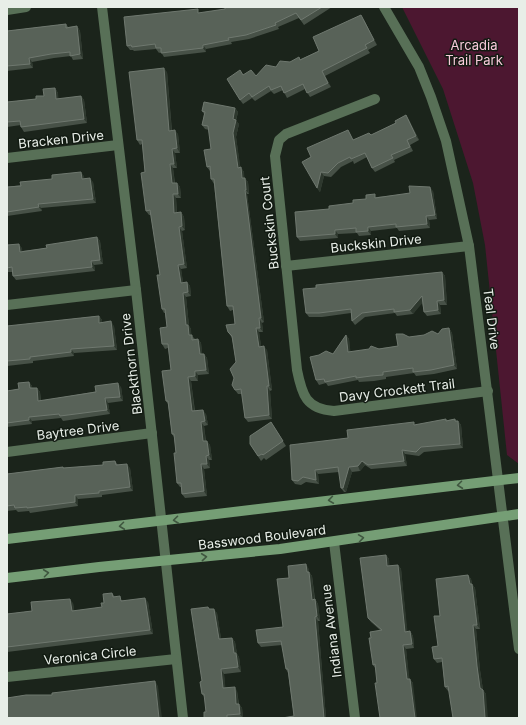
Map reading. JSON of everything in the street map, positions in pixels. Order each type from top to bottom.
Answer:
[{"type":"main road","points":[[7,539],[519,478]]},
{"type":"main road","name":"Basswood Boulevard","points":[[7,578],[280,549],[519,514]]},
{"type":"street","points":[[7,10],[26,7]]},
{"type":"street","name":"Blackthorn Drive","points":[[102,7],[136,290],[183,718]]},
{"type":"street","name":"Teal Drive","points":[[384,7],[418,68],[432,97],[446,141],[469,246],[504,517],[519,649]]},
{"type":"street","name":"Buckskin Court","points":[[312,404],[301,390],[297,370],[275,156],[279,140],[286,134],[375,99]]},
{"type":"street","name":"Bracken Drive","points":[[7,158],[118,146]]},
{"type":"street","name":"Buckskin Drive","points":[[286,266],[469,246]]},
{"type":"street","points":[[7,305],[136,290]]},
{"type":"street","name":"Davy Crockett Trail","points":[[312,404],[319,410],[334,411],[488,391]]},
{"type":"street","name":"Baytree Drive","points":[[7,452],[152,433]]},
{"type":"street","name":"Indiana Avenue","points":[[334,542],[355,718]]},
{"type":"street","name":"Veronica Circle","points":[[7,677],[176,659]]},
{"type":"green space","name":"Arcadia Trail Park","points":[[402,7],[519,7],[519,464],[507,455],[485,245],[473,183],[443,89]]},
{"type":"building","points":[[225,7],[322,7],[301,20],[296,13],[275,23],[276,25],[246,35],[228,38],[229,40],[203,45],[203,48],[161,53],[161,48],[156,48],[155,44],[132,47],[131,45],[127,46],[124,17],[198,9],[198,13],[225,9]]},
{"type":"building","points":[[361,15],[374,40],[365,45],[367,48],[322,71],[328,83],[307,93],[303,84],[284,93],[281,86],[271,90],[269,86],[252,97],[249,93],[240,100],[227,79],[240,70],[243,75],[251,70],[256,76],[266,65],[276,67],[280,61],[290,62],[299,57],[300,60],[319,51],[313,37]]},
{"type":"building","points":[[66,24],[66,28],[77,26],[80,54],[70,56],[70,52],[51,54],[29,58],[30,64],[7,66],[7,31]]},
{"type":"building","points":[[164,68],[169,131],[175,130],[177,148],[172,149],[174,164],[170,164],[172,183],[177,183],[178,194],[173,194],[174,213],[181,212],[182,226],[179,227],[184,264],[178,265],[181,283],[187,282],[188,292],[183,293],[186,325],[188,325],[189,335],[192,335],[192,340],[198,339],[200,354],[204,354],[206,370],[195,371],[195,376],[188,377],[192,411],[203,410],[205,421],[201,422],[203,441],[207,441],[209,455],[206,456],[207,464],[201,464],[204,491],[182,494],[181,483],[177,483],[174,434],[172,434],[168,401],[166,401],[162,371],[171,370],[168,344],[162,344],[160,328],[167,327],[165,309],[162,309],[157,275],[160,275],[150,210],[146,211],[141,173],[145,172],[142,140],[137,140],[129,72]]},
{"type":"building","points":[[55,88],[56,99],[81,96],[84,119],[21,127],[20,121],[7,122],[7,102],[36,99],[36,96],[44,96],[43,89]]},
{"type":"building","points":[[204,102],[235,108],[233,119],[236,120],[233,133],[238,168],[241,167],[242,178],[245,178],[245,190],[261,318],[259,318],[260,328],[256,328],[259,347],[264,346],[269,386],[267,386],[269,415],[245,418],[241,389],[235,390],[232,385],[234,378],[230,369],[236,362],[232,336],[228,332],[226,325],[235,324],[233,306],[227,306],[214,179],[211,179],[210,166],[207,167],[204,150],[211,149],[208,126],[202,125],[205,112],[202,111]]},
{"type":"building","points":[[406,115],[416,136],[407,140],[410,147],[391,155],[393,158],[372,168],[365,153],[351,159],[350,157],[338,163],[328,173],[321,172],[317,188],[302,162],[311,157],[307,148],[348,130],[353,140],[369,133],[371,135],[396,123],[395,121]]},
{"type":"building","points":[[81,172],[82,179],[90,178],[93,199],[38,204],[39,207],[7,212],[7,187],[21,186],[20,182],[52,179],[52,175]]},
{"type":"building","points":[[409,186],[430,187],[435,215],[426,216],[427,224],[396,227],[396,224],[368,227],[368,231],[356,232],[356,228],[335,230],[335,234],[297,237],[295,212],[329,209],[329,206],[353,203],[353,200],[366,199],[366,195],[375,194],[375,198],[410,193]]},
{"type":"building","points":[[97,237],[100,260],[91,261],[92,267],[13,276],[12,267],[7,268],[7,245],[19,244],[20,252],[47,248],[46,245]]},
{"type":"building","points":[[442,272],[444,300],[437,301],[438,310],[424,312],[422,296],[410,310],[394,312],[394,309],[362,313],[352,321],[351,309],[306,313],[303,289],[316,288],[316,285]]},
{"type":"building","points":[[99,316],[99,323],[111,321],[114,346],[71,349],[71,352],[30,357],[30,359],[7,361],[7,326]]},
{"type":"building","points":[[449,328],[454,365],[413,372],[413,368],[383,372],[383,375],[356,378],[356,376],[325,382],[324,379],[316,380],[310,357],[319,355],[326,351],[333,354],[346,335],[348,352],[369,349],[371,346],[379,349],[398,346],[396,334],[403,334],[409,337],[424,335],[432,331],[438,334],[442,329]]},
{"type":"building","points":[[29,382],[30,388],[37,388],[38,401],[96,392],[95,386],[118,383],[120,397],[105,398],[107,410],[60,416],[59,414],[29,417],[29,420],[7,423],[7,391],[19,389],[18,383]]},
{"type":"building","points":[[446,419],[446,421],[455,419],[455,421],[458,421],[460,444],[421,447],[416,452],[402,450],[404,461],[368,465],[362,461],[358,466],[349,467],[343,488],[341,488],[338,467],[315,470],[316,480],[303,477],[298,481],[292,480],[290,445],[348,438],[347,430],[414,422],[414,425]]},
{"type":"building","points":[[271,422],[283,441],[263,455],[258,456],[250,444],[250,436]]},
{"type":"building","points":[[115,461],[116,465],[127,464],[130,487],[99,491],[99,493],[75,495],[75,502],[27,508],[15,508],[14,505],[7,506],[7,474],[63,467],[103,465],[103,462]]},
{"type":"building","points":[[386,555],[387,566],[398,565],[405,632],[410,631],[412,644],[403,645],[407,679],[410,679],[415,718],[380,718],[375,683],[377,683],[375,664],[373,665],[369,638],[371,638],[370,632],[382,630],[368,618],[360,558]]},
{"type":"building","points":[[306,564],[307,572],[309,572],[312,600],[315,599],[317,616],[315,617],[324,718],[282,718],[294,716],[288,669],[286,669],[281,641],[258,643],[256,630],[283,627],[277,579],[289,578],[288,566]]},
{"type":"building","points":[[468,575],[470,584],[472,584],[477,625],[473,625],[480,688],[483,690],[485,718],[453,718],[448,686],[445,687],[442,658],[434,659],[432,647],[438,646],[434,616],[440,616],[436,579]]},
{"type":"building","points":[[112,593],[113,597],[120,596],[121,601],[145,598],[150,630],[7,647],[7,614],[32,611],[31,602],[70,599],[72,611],[102,607],[101,603],[104,603],[103,594]]},
{"type":"building","points":[[208,607],[209,609],[214,609],[219,639],[232,638],[234,653],[236,653],[238,667],[221,669],[223,688],[235,687],[236,704],[239,704],[240,714],[227,715],[227,718],[204,718],[204,712],[206,712],[204,694],[202,694],[200,682],[202,681],[191,609]]},
{"type":"building","points":[[155,681],[159,718],[7,718],[7,698],[26,695],[52,695],[52,693]]}]
